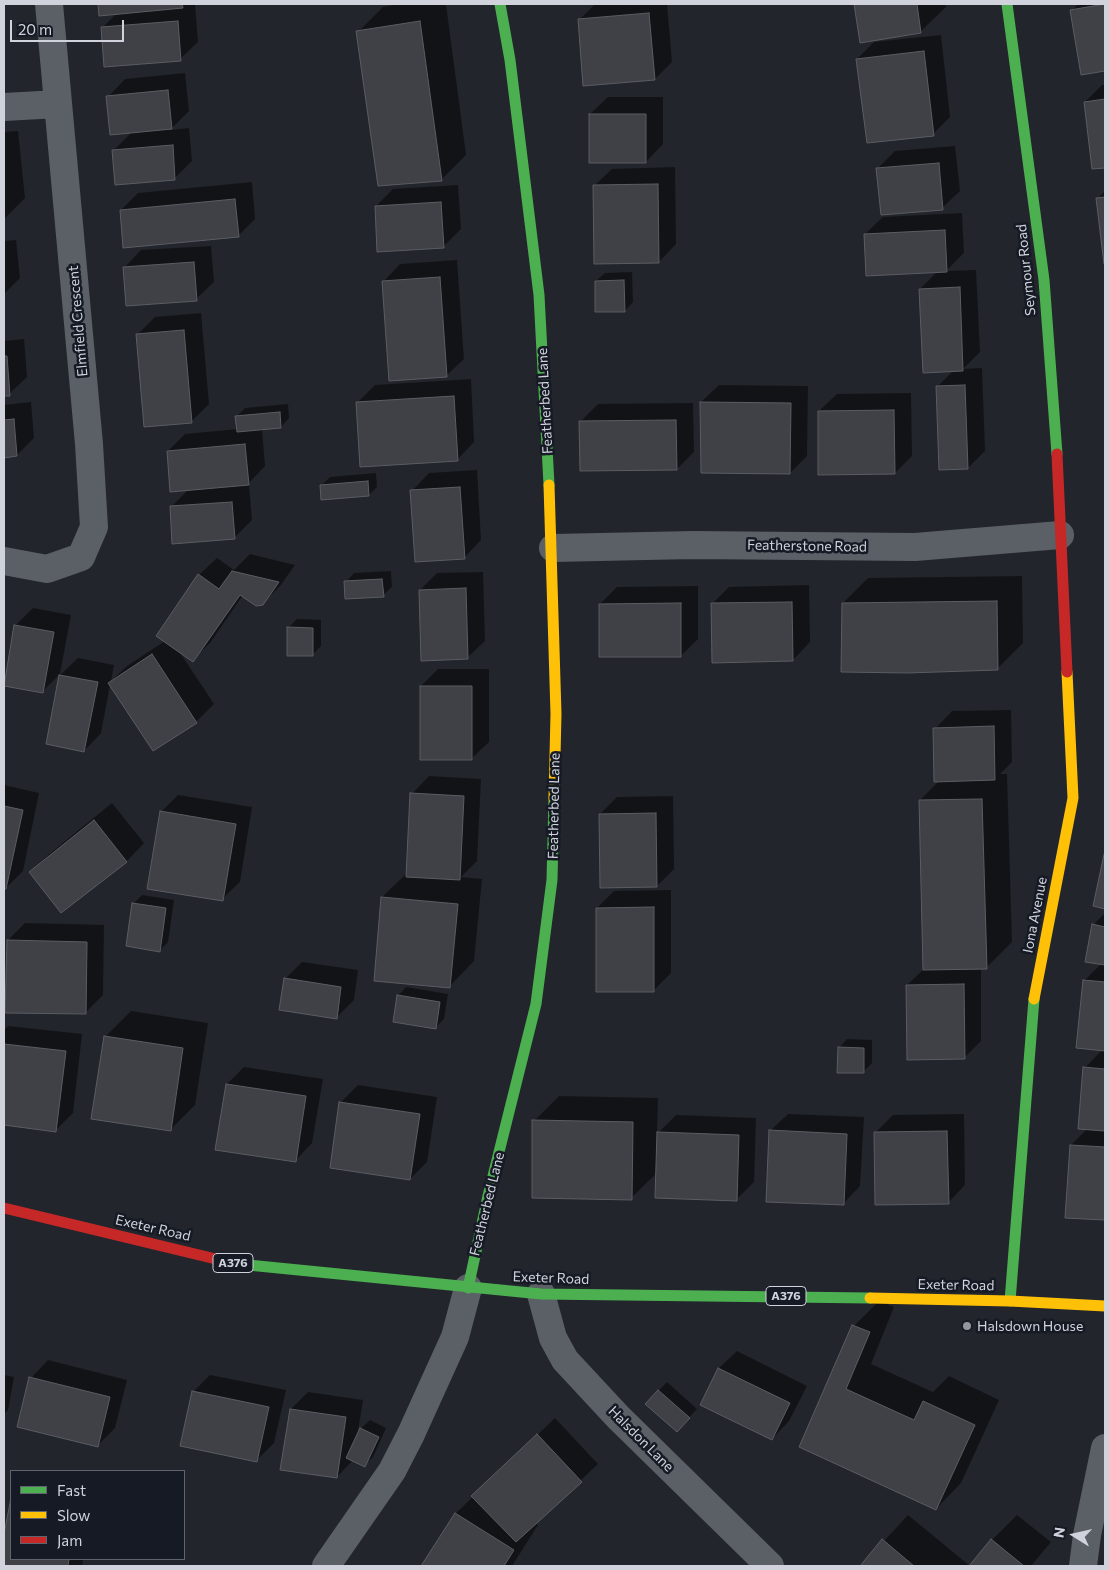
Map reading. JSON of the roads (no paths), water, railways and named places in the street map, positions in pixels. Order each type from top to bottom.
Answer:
[{"type":"main road","name":"Featherbed Lane","points":[[468,1288],[488,1196],[514,1099],[536,1004],[552,880],[556,714],[554,548],[539,295],[510,60],[500,4]]},
{"type":"main road","name":"Seymour Road","points":[[1006,4],[1044,280],[1059,482],[1060,535]]},
{"type":"main road","name":"Iona Avenue","points":[[1010,1301],[1034,996],[1073,798],[1060,535]]},
{"type":"main road","name":"Exeter Road","points":[[4,1208],[238,1264],[468,1288],[541,1294],[1010,1301],[1105,1306]]},
{"type":"street","name":"Elmfield Crescent","points":[[4,561],[47,569],[81,557],[94,528],[89,444],[49,4]]},
{"type":"street","points":[[4,107],[58,104]]},
{"type":"street","name":"Featherstone Road","points":[[554,548],[694,545],[916,547],[1060,535]]},
{"type":"street","name":"Featherbed Lane","points":[[326,1566],[392,1471],[411,1434],[455,1337],[468,1288]]},
{"type":"street","name":"Halsdon Lane","points":[[541,1294],[554,1338],[565,1360],[618,1417],[770,1566]]},
{"type":"street","points":[[1083,1566],[1087,1534],[1105,1448]]},
{"type":"place","name":"Halsdown House","points":[[967,1326]]}]
